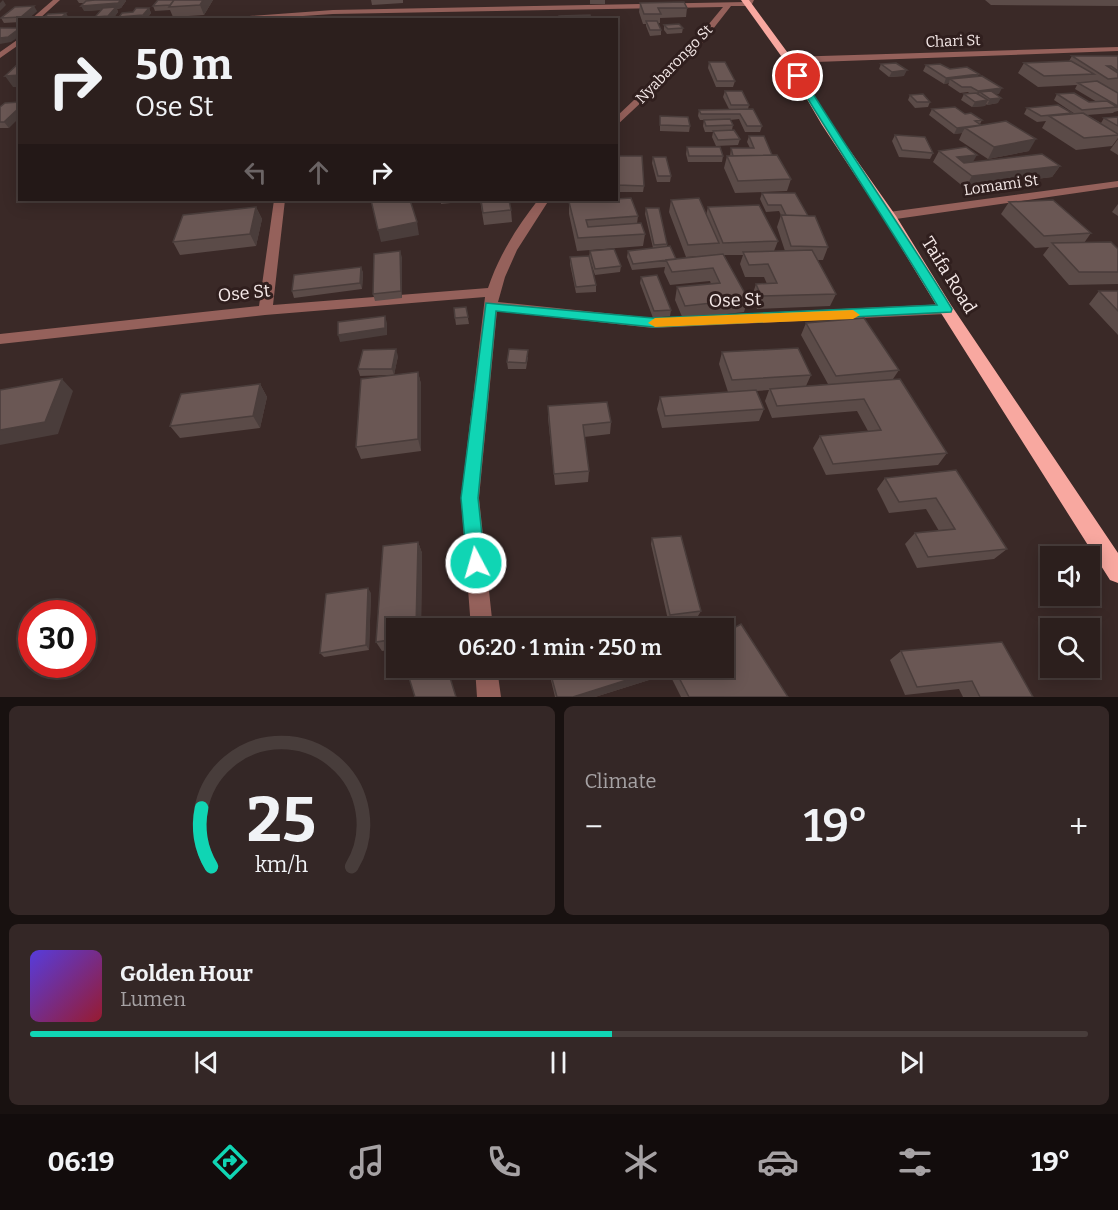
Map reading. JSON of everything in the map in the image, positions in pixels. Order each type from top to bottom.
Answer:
[{"type":"highway","name":"Taifa Road","points":[[748,1],[1118,572]]},
{"type":"street","points":[[35,18],[57,0]]},
{"type":"street","points":[[252,18],[748,1]]},
{"type":"street","name":"Nyabarongo St","points":[[618,121],[692,50],[729,3]]},
{"type":"street","points":[[505,8],[512,18]]},
{"type":"street","points":[[0,56],[18,42]]},
{"type":"street","name":"Chari St","points":[[788,60],[1118,49]]},
{"type":"street","name":"Lomami St","points":[[889,216],[1118,184]]},
{"type":"street","points":[[265,310],[279,201]]},
{"type":"street","points":[[481,618],[470,498],[492,299],[516,236],[543,201]]},
{"type":"street","name":"Ose St","points":[[0,339],[265,310],[492,299],[653,323],[946,309]]},
{"type":"street","points":[[487,678],[489,697]]},
{"type":"building","points":[[121,0],[118,3],[81,6],[86,1]]},
{"type":"building","points":[[158,0],[174,0],[170,5],[153,6]]},
{"type":"building","points":[[174,0],[203,0],[200,5],[169,7]]},
{"type":"building","points":[[684,2],[687,8],[658,8],[661,14],[644,14],[640,3]]},
{"type":"building","points":[[34,6],[21,17],[1,18],[15,7]]},
{"type":"building","points":[[116,7],[108,16],[95,17],[103,8]]},
{"type":"building","points":[[136,8],[149,8],[143,15],[119,17],[122,13],[133,12]]},
{"type":"building","points":[[66,13],[61,18],[43,18],[48,14]]},
{"type":"building","points":[[590,15],[591,18],[559,18],[559,16]]},
{"type":"building","points":[[646,21],[657,21],[661,30],[650,30]]},
{"type":"building","points":[[679,24],[683,28],[668,29],[664,25]]},
{"type":"building","points":[[0,28],[18,28],[8,37],[0,38]]},
{"type":"building","points":[[1072,56],[1118,56],[1118,71],[1107,66],[1118,73],[1118,78],[1108,79]]},
{"type":"building","points":[[1071,61],[1094,74],[1044,76],[1024,63]]},
{"type":"building","points":[[709,62],[725,62],[735,81],[717,81]]},
{"type":"building","points":[[896,63],[907,70],[892,72],[881,64]]},
{"type":"building","points":[[18,64],[18,75],[5,76]]},
{"type":"building","points":[[940,64],[950,69],[967,67],[979,74],[946,78],[926,65]]},
{"type":"building","points":[[982,76],[1002,88],[978,91],[971,87],[962,87],[950,79]]},
{"type":"building","points":[[1097,81],[1118,93],[1118,106],[1078,83]]},
{"type":"building","points":[[725,91],[742,91],[749,105],[731,105]]},
{"type":"building","points":[[991,91],[1001,98],[990,99],[980,92]]},
{"type":"building","points":[[976,93],[988,100],[975,102],[964,94]]},
{"type":"building","points":[[1074,93],[1089,102],[1107,101],[1117,107],[1082,110],[1057,94]]},
{"type":"building","points":[[923,94],[930,102],[917,102],[910,95]]},
{"type":"building","points":[[18,102],[18,109],[4,122],[0,122],[0,107],[5,103]]},
{"type":"building","points":[[1058,105],[1072,113],[1041,116],[1027,108]]},
{"type":"building","points":[[955,107],[965,114],[971,113],[982,120],[975,121],[981,125],[957,128],[932,109]]},
{"type":"building","points":[[753,109],[762,126],[747,126],[740,114],[701,114],[699,110]]},
{"type":"building","points":[[1083,113],[1118,135],[1084,138],[1049,116]]},
{"type":"building","points":[[660,116],[688,117],[690,126],[660,125]]},
{"type":"building","points":[[1118,117],[1118,126],[1104,118]]},
{"type":"building","points":[[730,119],[733,125],[706,126],[704,120]]},
{"type":"building","points":[[1006,121],[1036,139],[994,147],[965,128]]},
{"type":"building","points":[[734,130],[740,139],[718,140],[713,131]]},
{"type":"building","points":[[895,135],[925,137],[933,153],[902,150]]},
{"type":"building","points":[[749,136],[764,136],[772,155],[733,156],[731,148],[754,148]]},
{"type":"building","points":[[687,147],[720,147],[723,156],[689,156]]},
{"type":"building","points":[[966,147],[977,155],[957,157],[964,163],[1042,154],[1060,166],[972,176],[939,151]]},
{"type":"building","points":[[777,155],[791,179],[738,181],[727,156]]},
{"type":"building","points":[[618,156],[642,156],[644,186],[618,185]]},
{"type":"building","points":[[653,157],[666,157],[671,176],[658,176]]},
{"type":"building","points":[[762,193],[795,193],[808,216],[786,215],[781,205],[768,205]]},
{"type":"building","points":[[631,198],[638,216],[586,220],[588,227],[641,223],[645,234],[578,238],[569,202],[618,201],[618,199]]},
{"type":"building","points":[[699,198],[719,243],[688,245],[671,200]]},
{"type":"building","points":[[1053,200],[1091,233],[1044,236],[1009,202]]},
{"type":"building","points":[[371,201],[410,201],[417,222],[378,230]]},
{"type":"building","points":[[481,201],[509,201],[511,210],[483,213]]},
{"type":"building","points":[[759,205],[778,241],[723,243],[708,207]]},
{"type":"building","points":[[256,207],[250,234],[173,242],[183,215]]},
{"type":"building","points":[[646,208],[659,208],[667,244],[654,245]]},
{"type":"building","points":[[781,215],[815,216],[828,247],[791,246]]},
{"type":"building","points":[[1111,242],[1118,249],[1118,272],[1079,272],[1052,243]]},
{"type":"building","points":[[670,246],[676,259],[633,264],[628,251]]},
{"type":"building","points":[[614,249],[621,266],[595,269],[590,251]]},
{"type":"building","points":[[812,250],[836,294],[761,296],[756,284],[777,283],[768,264],[749,265],[743,252]]},
{"type":"building","points":[[400,251],[401,291],[373,294],[374,254]]},
{"type":"building","points":[[723,254],[748,299],[685,306],[677,287],[720,283],[713,268],[672,272],[666,260]]},
{"type":"building","points":[[589,256],[596,285],[576,287],[570,257]]},
{"type":"building","points":[[361,267],[360,283],[292,291],[294,275]]},
{"type":"building","points":[[657,275],[671,310],[654,311],[641,277]]},
{"type":"building","points":[[1099,291],[1118,291],[1118,311]]},
{"type":"building","points":[[466,307],[468,317],[455,318],[454,308]]},
{"type":"building","points":[[385,316],[385,328],[338,335],[338,322]]},
{"type":"building","points":[[864,318],[899,370],[836,376],[806,323]]},
{"type":"building","points":[[798,348],[811,375],[732,380],[722,352]]},
{"type":"building","points":[[396,349],[392,369],[358,369],[363,350]]},
{"type":"building","points":[[509,349],[528,350],[526,363],[507,362]]},
{"type":"building","points":[[418,372],[418,439],[356,447],[361,379]]},
{"type":"building","points":[[62,379],[45,422],[0,430],[0,390]]},
{"type":"building","points":[[900,379],[947,453],[833,464],[820,436],[881,430],[864,399],[777,406],[770,389]]},
{"type":"building","points":[[260,384],[253,416],[170,426],[181,394]]},
{"type":"building","points":[[756,390],[764,409],[665,416],[660,397]]},
{"type":"building","points":[[607,402],[611,422],[583,425],[589,471],[554,474],[548,406]]},
{"type":"building","points":[[956,470],[1007,549],[928,557],[915,533],[955,529],[936,498],[899,502],[885,478]]},
{"type":"building","points":[[681,536],[701,611],[670,615],[652,538]]},
{"type":"building","points":[[418,542],[416,618],[386,618],[386,640],[376,642],[383,546]]},
{"type":"building","points":[[368,588],[366,645],[320,653],[326,594]]},
{"type":"building","points":[[741,624],[788,697],[689,697],[679,678],[734,678],[734,628]]},
{"type":"building","points":[[1002,642],[1033,697],[980,697],[972,681],[917,687],[901,651]]},
{"type":"building","points":[[409,678],[450,678],[456,697],[415,697]]},
{"type":"building","points":[[552,678],[633,678],[573,697],[557,697]]},
{"type":"slow traffic","points":[[655,323],[853,315]]},
{"type":"route","points":[[476,563],[470,498],[490,306],[653,323],[946,309],[798,76]]}]
